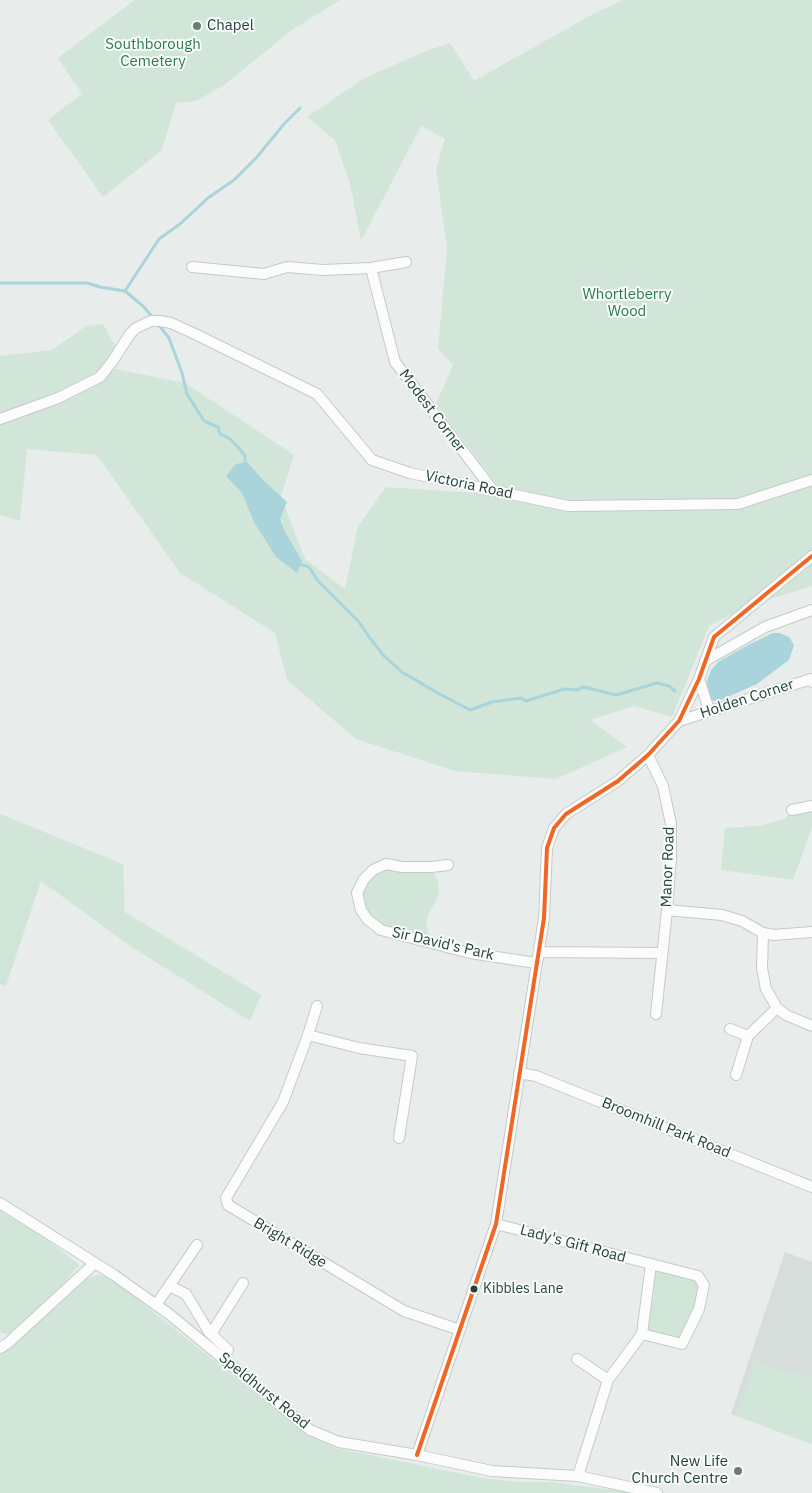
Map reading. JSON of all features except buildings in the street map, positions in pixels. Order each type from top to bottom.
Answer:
[{"type":"street","points":[[192,267],[264,274],[287,267],[323,270],[371,268],[406,262]]},
{"type":"street","name":"Modest Corner","points":[[371,268],[395,362],[492,489]]},
{"type":"street","name":"Victoria Road","points":[[0,419],[58,398],[100,377],[130,334],[143,323],[160,321],[171,323],[318,394],[372,460],[410,473],[568,506],[738,504],[812,480]]},
{"type":"street","points":[[417,1455],[496,1224],[544,918],[547,848],[554,828],[566,814],[618,781],[680,721],[699,679],[714,637],[812,556]]},
{"type":"street","points":[[706,661],[765,627],[812,610]]},
{"type":"street","name":"Holden Corner","points":[[680,721],[811,678],[812,682]]},
{"type":"street","points":[[699,679],[709,710]]},
{"type":"street","name":"Manor Road","points":[[648,754],[663,786],[671,824],[671,857],[667,910],[656,1014]]},
{"type":"street","points":[[792,810],[812,806]]},
{"type":"street","name":"Sir David's Park","points":[[448,865],[402,867],[386,864],[373,870],[364,879],[357,893],[361,910],[367,919],[381,930],[470,953],[536,963]]},
{"type":"street","points":[[667,910],[722,915],[742,921],[762,933],[782,935],[812,932]]},
{"type":"street","points":[[762,933],[762,968],[766,989],[777,1008],[786,1015],[812,1026]]},
{"type":"street","points":[[539,952],[662,953]]},
{"type":"street","name":"Bright Ridge","points":[[317,1006],[283,1102],[226,1198],[228,1206],[404,1311],[460,1330]]},
{"type":"street","points":[[736,1075],[748,1036],[777,1008]]},
{"type":"street","points":[[730,1029],[748,1036]]},
{"type":"street","points":[[308,1035],[360,1048],[412,1056],[399,1138]]},
{"type":"street","name":"Broomhill Park Road","points":[[519,1073],[536,1076],[812,1187]]},
{"type":"street","name":"Speldhurst Road","points":[[0,1203],[95,1263],[156,1305],[310,1430],[339,1442],[417,1455],[492,1471],[578,1476],[656,1493]]},
{"type":"street","name":"Lady's Gift Road","points":[[496,1224],[698,1276],[704,1285],[699,1309],[682,1344],[642,1334]]},
{"type":"street","points":[[156,1305],[197,1245]]},
{"type":"street","points":[[0,1348],[8,1343],[95,1263]]},
{"type":"street","points":[[578,1476],[608,1380],[642,1334],[651,1264]]},
{"type":"street","points":[[211,1334],[243,1283]]},
{"type":"street","points":[[169,1286],[186,1294],[211,1334],[228,1350]]},
{"type":"street","points":[[577,1359],[608,1380]]},
{"type":"shaded area","points":[[785,1252],[812,1262],[812,1444],[731,1414]]},
{"type":"green space","name":"Southborough Cemetery","points":[[135,0],[340,0],[292,30],[224,85],[196,101],[176,103],[162,150],[103,197],[48,120],[82,94],[58,58]]},
{"type":"green space","name":"Whortleberry Wood","points":[[623,0],[812,0],[812,586],[748,606],[709,626],[672,717],[634,706],[590,720],[627,747],[556,779],[455,771],[356,739],[287,680],[275,633],[180,573],[97,455],[27,449],[20,521],[0,515],[0,356],[52,350],[86,326],[103,324],[119,353],[115,369],[185,383],[294,455],[281,497],[305,559],[345,589],[358,526],[386,487],[505,495],[436,404],[453,365],[438,349],[447,248],[436,169],[445,139],[421,126],[361,241],[350,183],[335,140],[307,117],[363,79],[421,53],[450,43],[474,81],[593,14]]},
{"type":"green space","points":[[812,808],[812,827],[793,880],[721,870],[725,828],[758,826],[785,819],[792,810]]},
{"type":"green space","points":[[0,814],[123,864],[125,912],[261,995],[250,1021],[130,946],[41,881],[6,986],[0,984]]},
{"type":"green space","points":[[386,864],[431,867],[438,882],[439,892],[426,922],[428,932],[435,944],[381,930],[367,919],[357,893],[364,879]]},
{"type":"green space","points":[[0,1209],[38,1232],[79,1265],[50,1300],[10,1335],[0,1332]]},
{"type":"green space","points":[[651,1264],[698,1276],[704,1285],[682,1344],[642,1334]]},
{"type":"green space","points":[[98,1275],[110,1277],[307,1435],[336,1448],[482,1478],[520,1482],[551,1482],[637,1493],[0,1493],[0,1352],[84,1279]]},
{"type":"green space","points":[[755,1360],[792,1375],[794,1370],[812,1378],[812,1444],[736,1416]]},
{"type":"water","points":[[247,462],[287,502],[280,519],[284,530],[302,561],[297,573],[276,557],[254,522],[242,493],[226,476],[236,464]]},
{"type":"water","points":[[773,633],[780,633],[789,637],[794,645],[789,660],[757,684],[721,700],[713,701],[708,695],[707,681],[711,670],[718,662]]},
{"type":"waterway","points":[[125,291],[159,239],[180,224],[208,198],[234,180],[300,108]]},
{"type":"waterway","points":[[0,283],[87,283],[125,291],[144,307],[154,319]]},
{"type":"waterway","points":[[158,324],[169,338],[182,373],[187,394],[204,421],[218,427],[220,434],[229,438],[238,447],[245,456],[245,466]]},
{"type":"waterway","points":[[299,564],[309,567],[318,581],[359,622],[383,655],[402,672],[470,710],[492,702],[521,698],[526,701],[564,689],[577,690],[584,687],[616,695],[657,683],[669,686],[675,691]]},
{"type":"transit line","points":[[417,1455],[496,1224],[544,918],[547,848],[554,828],[566,814],[618,781],[648,755],[679,721],[699,679],[714,637],[812,556]]},
{"type":"place","name":"Chapel","points":[[197,26]]},
{"type":"place","name":"Kibbles Lane","points":[[474,1289]]},
{"type":"place","name":"New Life Church Centre","points":[[738,1471]]}]
